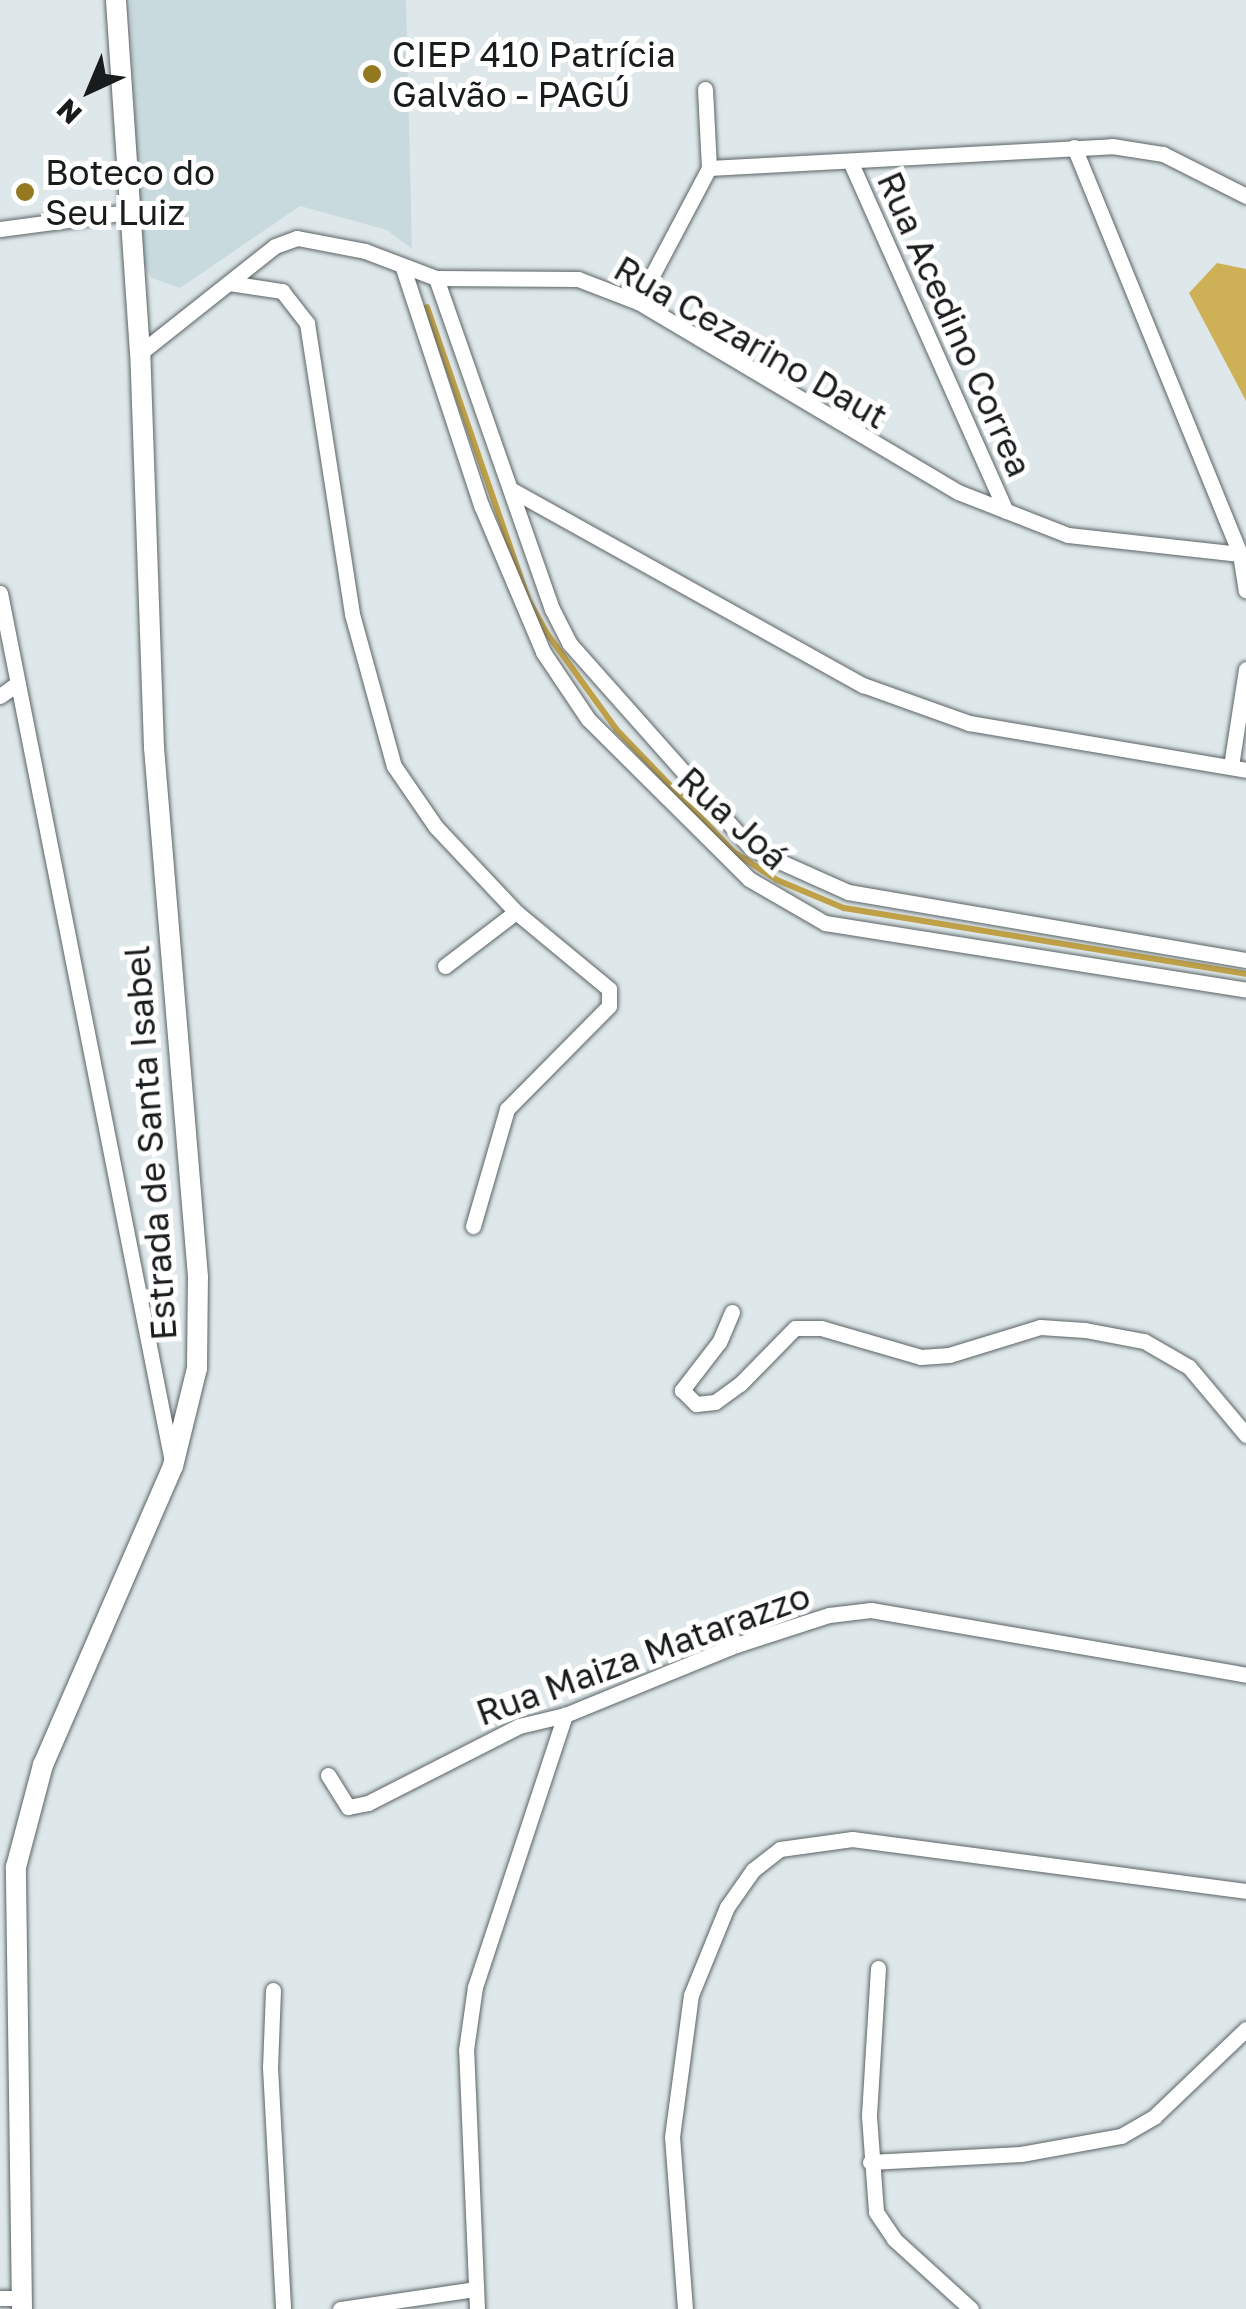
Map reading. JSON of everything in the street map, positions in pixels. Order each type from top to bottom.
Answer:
[{"type":"main road","name":"Estrada de Santa Isabel","points":[[14,2301],[8,2140],[7,1899],[43,1765],[173,1466],[197,1368],[198,1277],[154,747],[140,354],[116,0]]},
{"type":"street","points":[[638,302],[709,168],[705,90]]},
{"type":"street","points":[[709,168],[1074,147],[1164,154],[1246,196]]},
{"type":"street","points":[[1074,147],[1240,554],[1246,591]]},
{"type":"street","name":"Rua Acedino Correa","points":[[850,161],[1006,510]]},
{"type":"street","points":[[0,229],[128,212]]},
{"type":"street","name":"Rua Cezarino Daut","points":[[140,354],[275,246],[298,238],[365,251],[436,278],[578,280],[638,302],[908,468],[1006,510],[1068,535],[1240,554]]},
{"type":"street","name":"Rua Joá","points":[[404,268],[512,490],[570,644],[752,850],[848,892],[1246,960]]},
{"type":"street","name":"Rua Joá","points":[[436,278],[447,357],[481,505],[544,652],[588,719],[749,879],[825,923],[1246,990]]},
{"type":"street","points":[[229,283],[282,291],[307,323],[329,495],[382,734],[410,794],[516,912],[594,971],[609,990],[609,1006],[507,1110],[474,1226]]},
{"type":"street","points":[[512,490],[863,686],[969,722],[1239,768],[1246,669]]},
{"type":"street","points":[[0,593],[173,1466]]},
{"type":"street","points":[[0,696],[18,683]]},
{"type":"street","points":[[445,966],[516,912]]},
{"type":"street","points":[[732,1312],[720,1342],[682,1390],[696,1404],[714,1402],[740,1384],[796,1328],[820,1328],[921,1357],[950,1356],[1040,1327],[1085,1330],[1144,1341],[1189,1367],[1246,1435]]},
{"type":"street","name":"Rua Maiza Matarazzo","points":[[328,1775],[348,1807],[368,1803],[519,1726],[565,1715],[736,1645],[829,1615],[871,1610],[1246,1675]]},
{"type":"street","points":[[477,2309],[466,2050],[475,1986],[565,1715]]},
{"type":"street","points":[[685,2309],[672,2136],[691,1994],[727,1908],[753,1870],[780,1849],[852,1839],[1246,1891]]},
{"type":"street","points":[[878,1968],[870,2162],[876,2212],[894,2238],[971,2309]]},
{"type":"street","points":[[274,1990],[270,2067],[283,2309]]},
{"type":"street","points":[[870,2162],[1021,2154],[1121,2136],[1155,2116],[1246,2030]]},
{"type":"street","points":[[340,2309],[476,2290]]},
{"type":"shaded area","points":[[130,0],[406,0],[412,249],[387,230],[300,206],[180,288],[152,278],[141,260]]},
{"type":"shaded area","points":[[1217,263],[1246,269],[1246,401],[1189,293]]},
{"type":"waterway","points":[[427,307],[529,601],[546,632],[617,730],[734,852],[777,880],[844,908],[1246,974]]},
{"type":"place","name":"CIEP 410 Patrícia Galvão - PAGÚ","points":[[372,74]]},
{"type":"place","name":"Boteco do Seu Luiz","points":[[25,192]]}]
